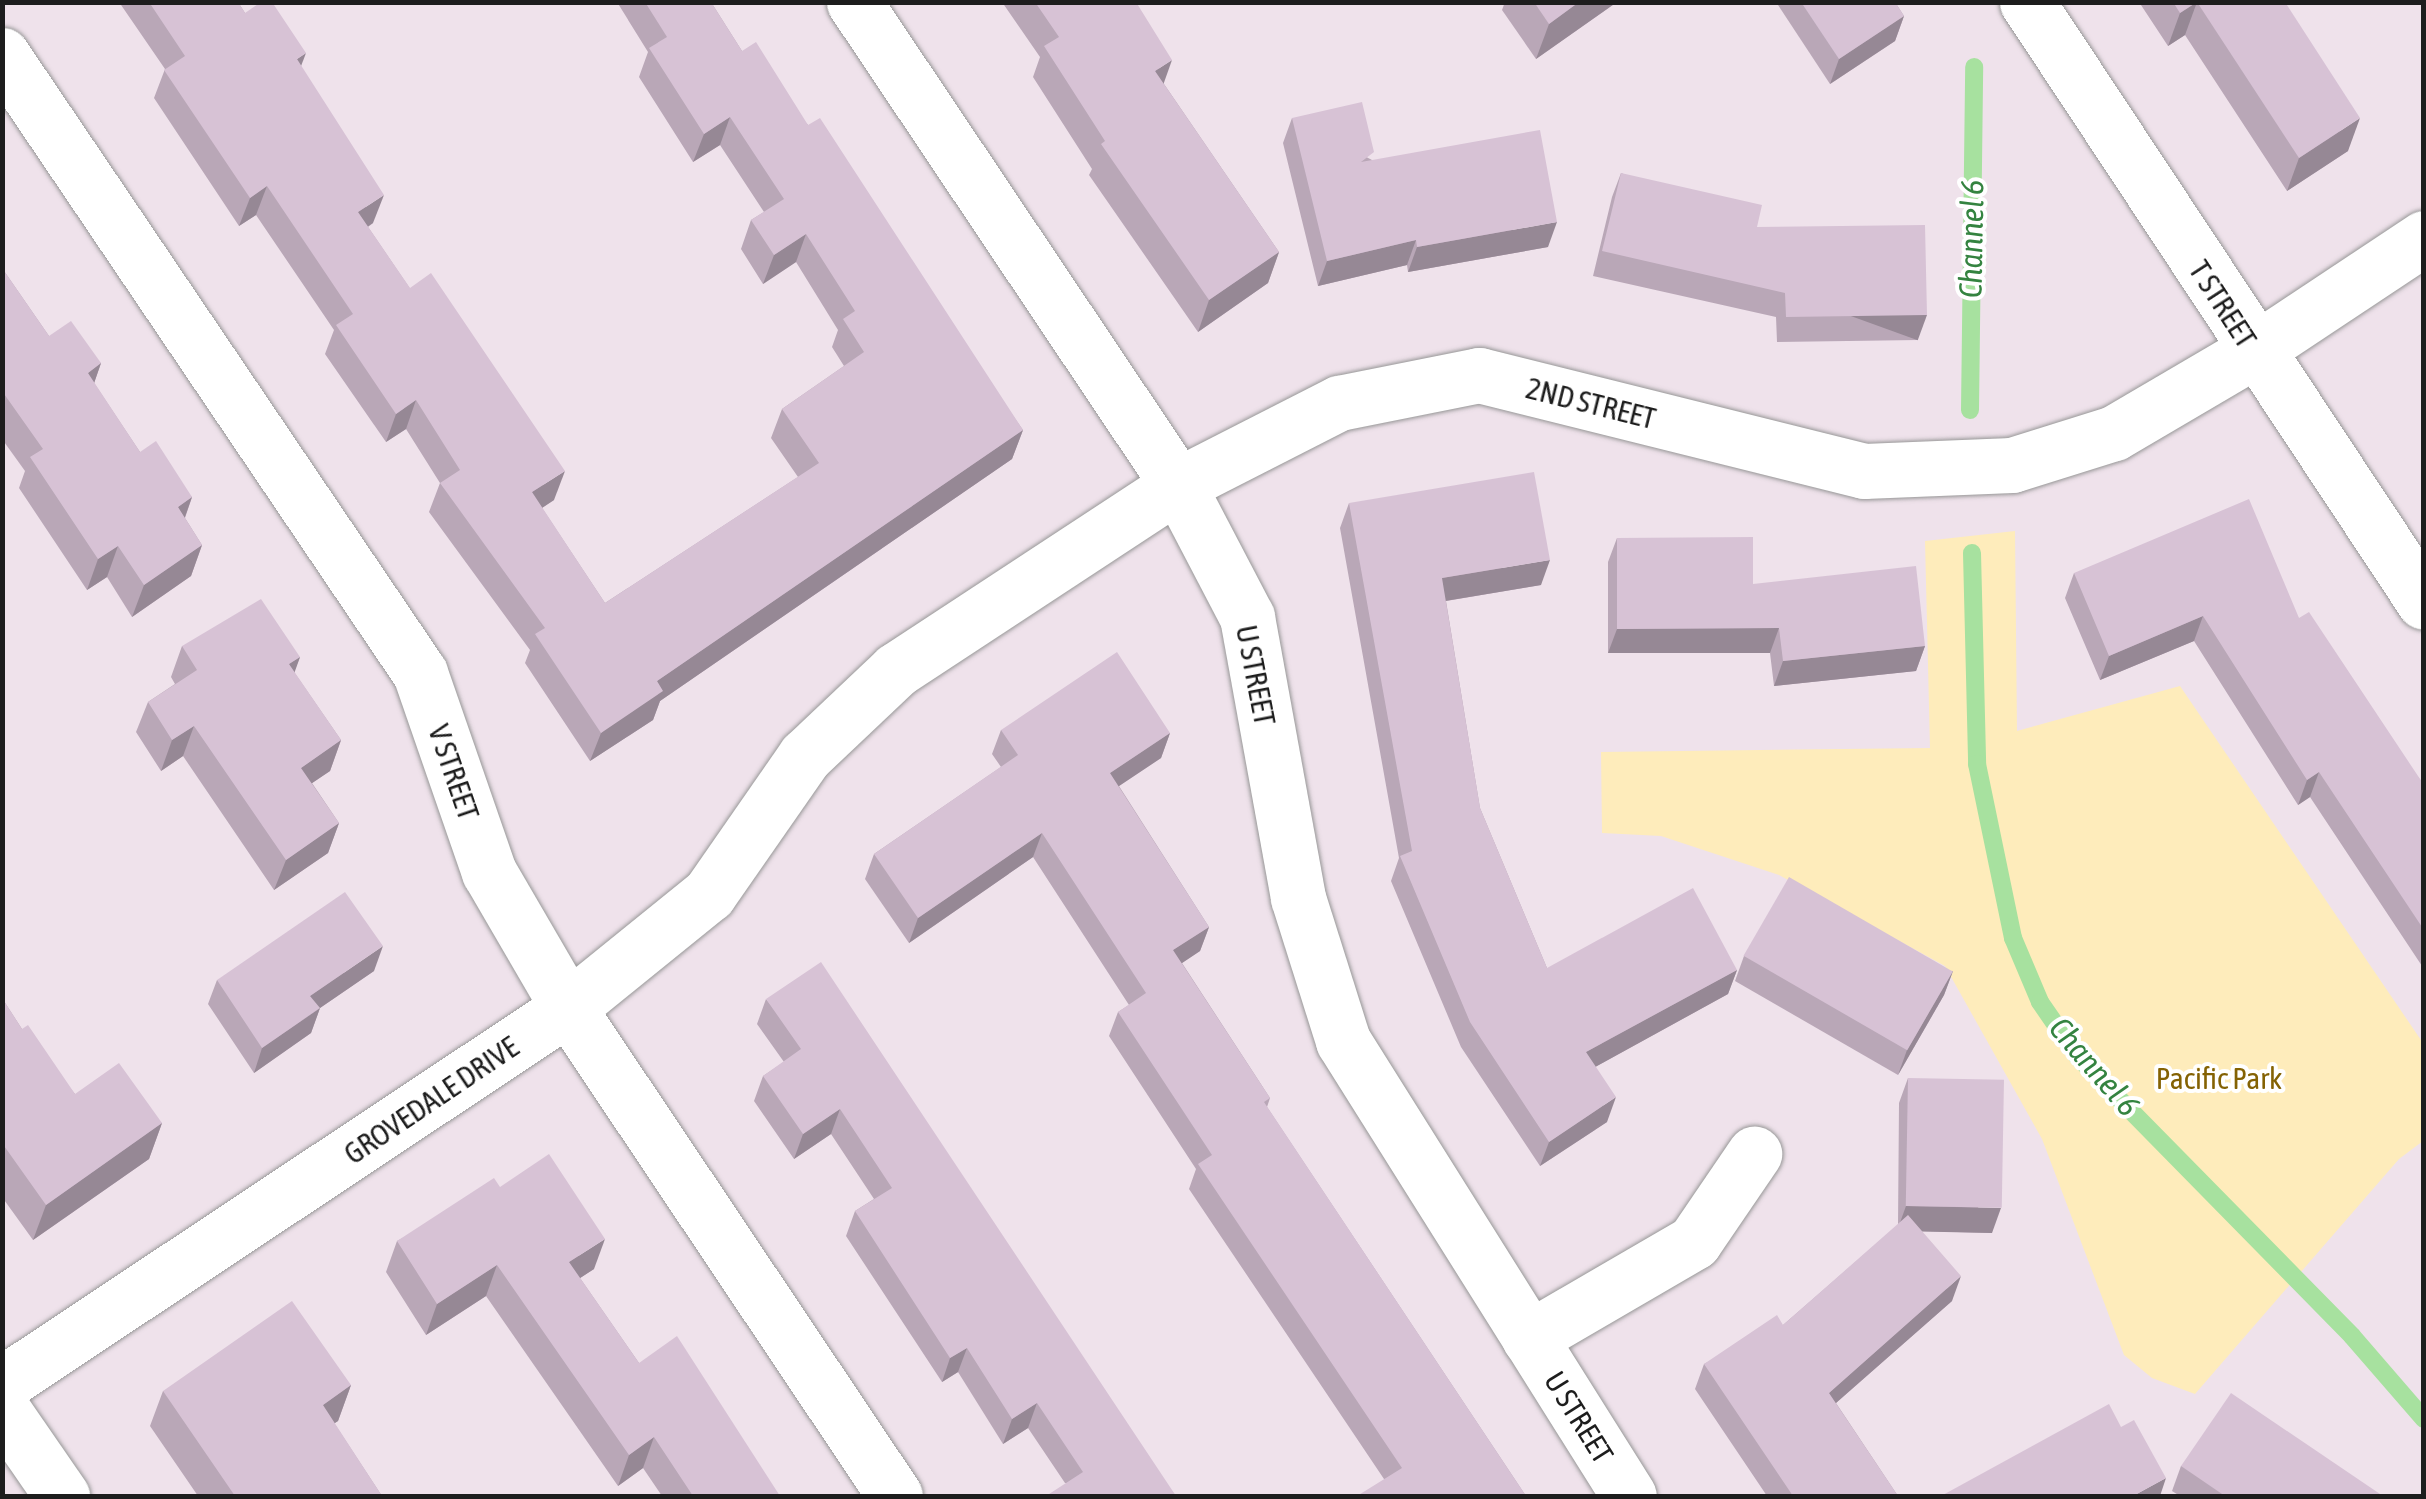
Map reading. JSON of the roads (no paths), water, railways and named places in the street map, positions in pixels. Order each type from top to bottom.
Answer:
[{"type":"street","name":"U STREET","points":[[854,2],[1178,485],[1247,617],[1298,898],[1343,1041],[1629,1496]]},
{"type":"street","name":"T STREET","points":[[2028,2],[2254,351],[2424,602]]},
{"type":"street","name":"V STREET","points":[[2,55],[420,674],[489,872],[568,1008],[895,1496]]},
{"type":"street","name":"2ND STREET","points":[[805,756],[896,670],[1178,485],[1339,403],[1479,375],[1864,471],[2012,465],[2114,433],[2254,351],[2424,238]]},
{"type":"street","name":"GROVEDALE DRIVE","points":[[2,1384],[568,1008],[709,894],[805,756]]},
{"type":"street","name":"U STREET","points":[[1529,1338],[1694,1242],[1754,1154]]},
{"type":"street","points":[[2,1409],[62,1496]]},
{"type":"waterway","name":"Channel 6","points":[[1970,410],[1974,67]]},
{"type":"waterway","name":"Channel 6","points":[[1972,553],[1977,764],[2013,938],[2040,1002],[2078,1057],[2352,1336],[2424,1419]]},
{"type":"park label","name":"Pacific Park","points":[[2219,1078]]}]
